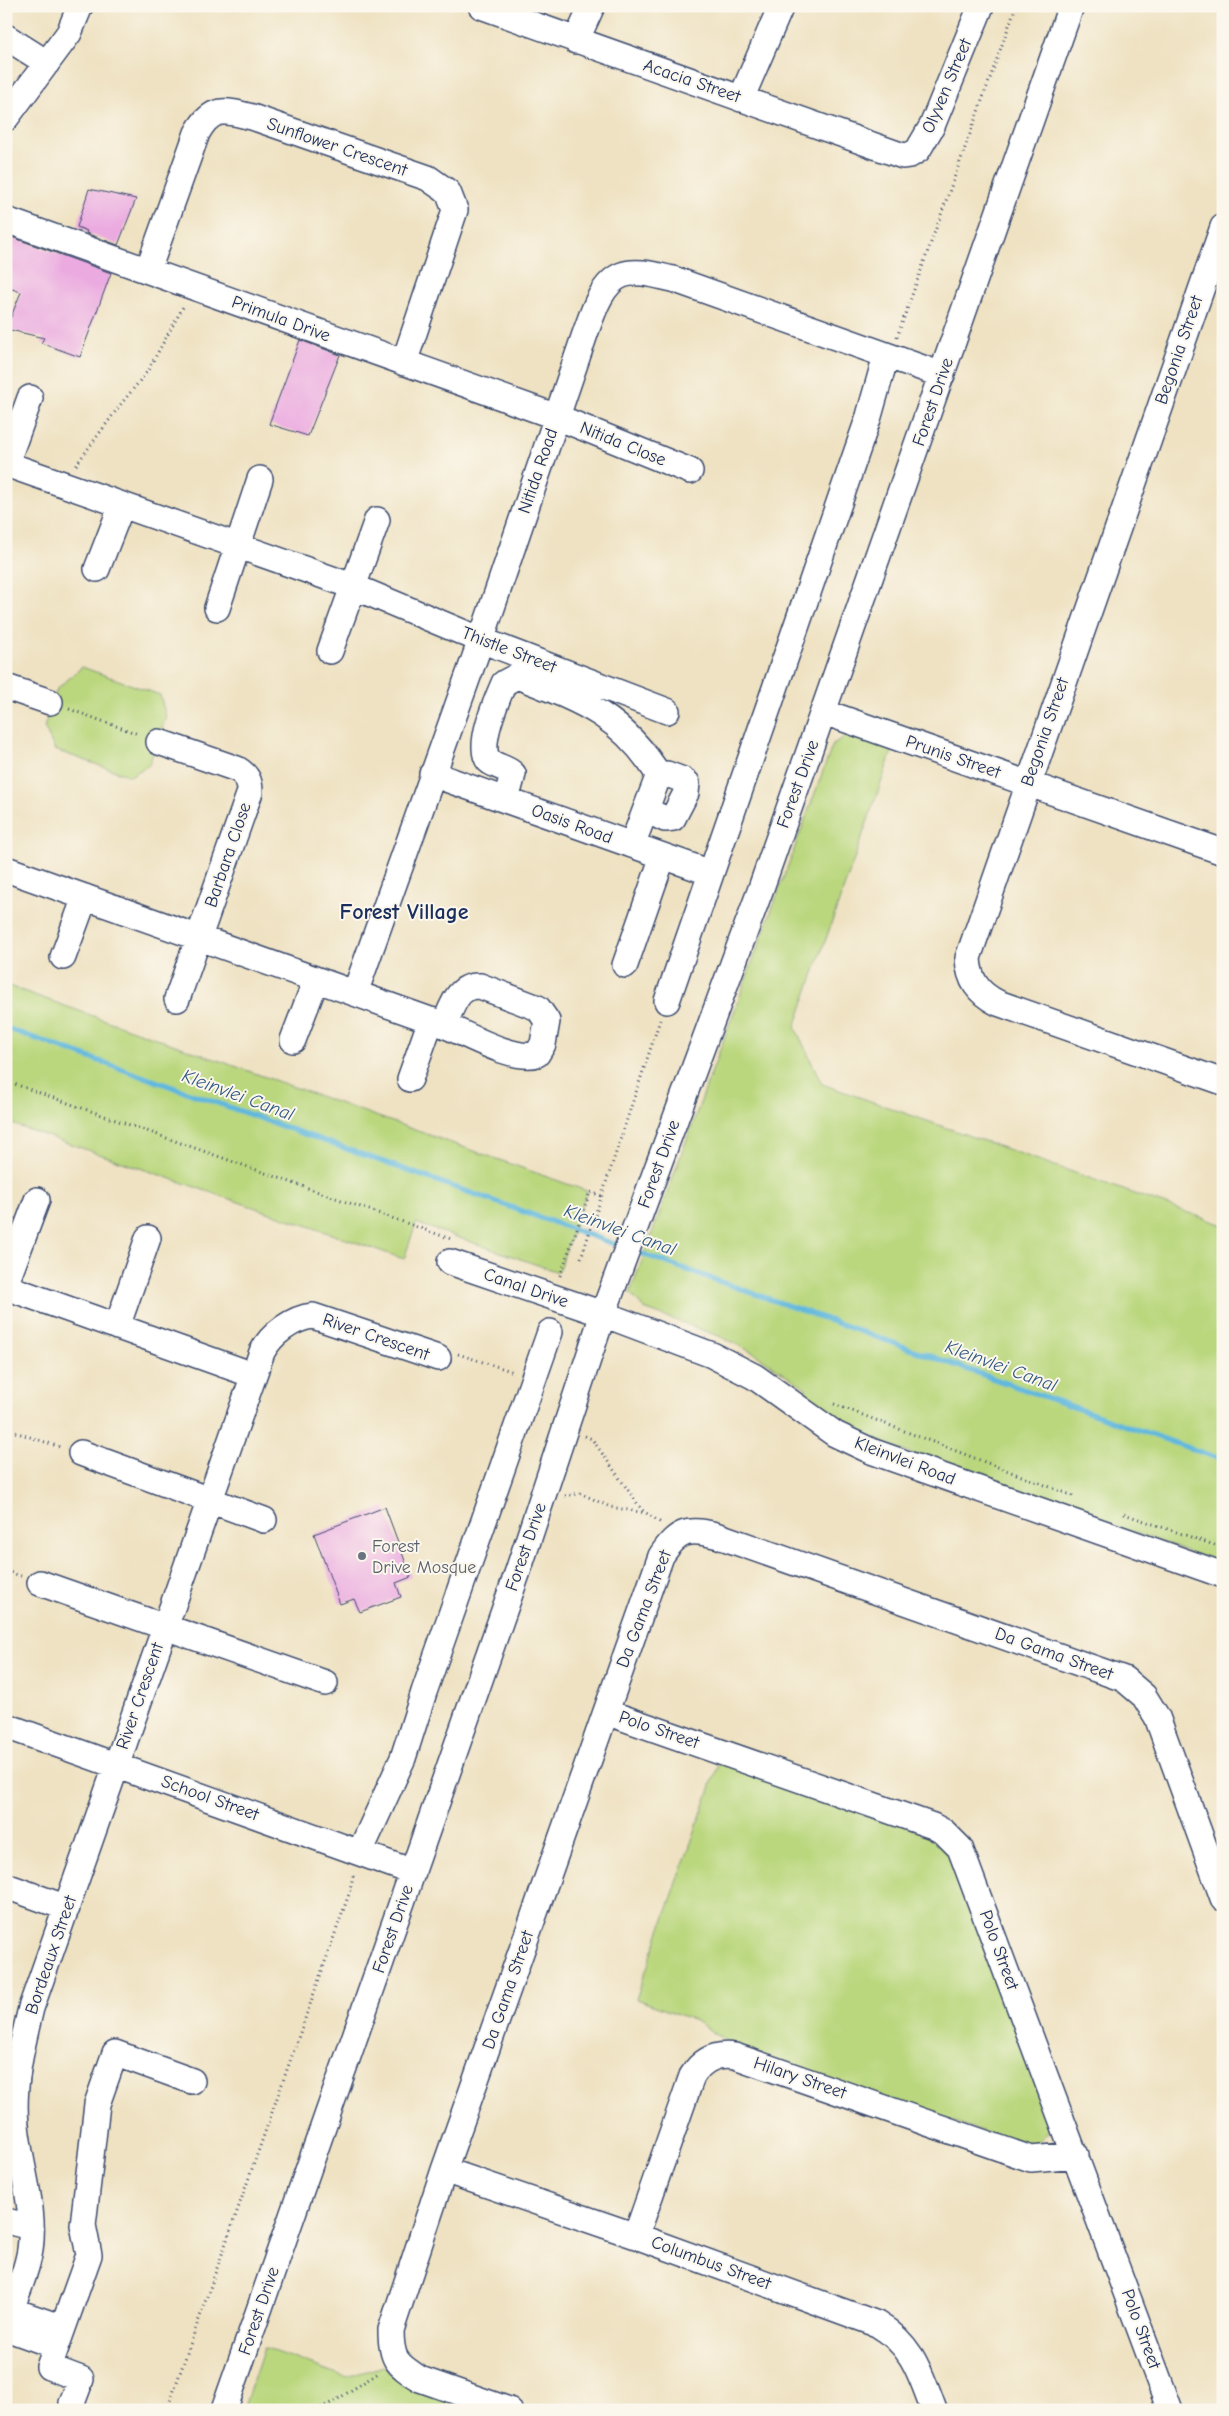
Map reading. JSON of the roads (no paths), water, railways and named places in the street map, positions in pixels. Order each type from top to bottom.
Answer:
[{"type":"street","points":[[6,118],[69,33],[80,6]]},
{"type":"street","name":"Acacia Street","points":[[481,6],[902,156]]},
{"type":"street","points":[[576,41],[592,6]]},
{"type":"street","points":[[741,99],[781,6]]},
{"type":"street","name":"Olyven Street","points":[[902,156],[910,155],[918,150],[932,126],[981,6]]},
{"type":"street","name":"Forest Drive","points":[[224,2410],[518,1571],[603,1314],[824,712],[1071,6]]},
{"type":"street","points":[[6,37],[47,63]]},
{"type":"street","name":"Sunflower Crescent","points":[[148,270],[197,133],[202,123],[218,112],[231,112],[252,117],[428,178],[448,192],[453,198],[455,210],[404,363]]},
{"type":"street","name":"Primula Drive","points":[[6,220],[557,416]]},
{"type":"street","name":"Begonia Street","points":[[1223,227],[969,950],[968,966],[974,984],[980,992],[998,1003],[1223,1082]]},
{"type":"street","name":"Nitida Road","points":[[355,993],[481,640],[557,416],[596,307],[607,286],[622,275],[644,274],[673,279],[891,348],[942,375]]},
{"type":"street","points":[[666,1001],[891,348]]},
{"type":"street","name":"Thistle Street","points":[[30,398],[6,464],[352,586],[481,640],[659,708],[639,748]]},
{"type":"street","name":"Nitida Close","points":[[557,416],[690,471]]},
{"type":"street","points":[[217,608],[260,479]]},
{"type":"street","points":[[98,569],[122,505]]},
{"type":"street","points":[[330,651],[376,520]]},
{"type":"street","points":[[506,800],[512,774],[489,761],[485,753],[484,741],[504,683],[509,678],[517,676],[603,714],[618,725],[639,748],[660,777],[632,845]]},
{"type":"street","points":[[6,687],[50,702]]},
{"type":"street","name":"Prunis Street","points":[[824,712],[1223,852]]},
{"type":"street","name":"Barbara Close","points":[[159,742],[237,769],[245,774],[250,783],[250,792],[199,938]]},
{"type":"street","name":"Oasis Road","points":[[432,774],[711,873]]},
{"type":"street","points":[[624,965],[663,856]]},
{"type":"street","points":[[6,869],[438,1023],[410,1079]]},
{"type":"street","points":[[63,957],[85,897]]},
{"type":"street","points":[[177,998],[199,938]]},
{"type":"street","points":[[294,1040],[316,980]]},
{"type":"street","points":[[6,1283],[37,1200]]},
{"type":"street","points":[[117,1327],[148,1238]]},
{"type":"street","name":"Canal Drive","points":[[452,1251],[603,1314]]},
{"type":"street","points":[[6,1287],[253,1375]]},
{"type":"street","name":"Kleinvlei Road","points":[[603,1314],[712,1355],[734,1366],[774,1389],[835,1434],[871,1451],[1223,1575]]},
{"type":"street","name":"River Crescent","points":[[116,1765],[253,1375],[262,1352],[272,1337],[297,1320],[313,1316],[438,1358]]},
{"type":"street","points":[[360,1852],[403,1758],[424,1692],[550,1332]]},
{"type":"street","points":[[80,1453],[264,1520]]},
{"type":"street","name":"Da Gama Street","points":[[509,2410],[420,2379],[396,2362],[391,2347],[391,2330],[444,2170],[661,1556],[671,1542],[682,1533],[700,1531],[719,1536],[1124,1679],[1144,1696],[1157,1717],[1223,1898]]},
{"type":"street","name":"River Crescent","points":[[40,1583],[164,1628],[326,1683]]},
{"type":"street","name":"Polo Street","points":[[606,1712],[933,1826],[953,1840],[965,1858],[1170,2410]]},
{"type":"street","name":"School Street","points":[[6,1726],[413,1872]]},
{"type":"street","name":"Bordeaux Street","points":[[10,2315],[30,2250],[31,2227],[28,2193],[16,2125],[15,2092],[20,2057],[31,2008],[116,1765]]},
{"type":"street","points":[[6,1886],[67,1908]]},
{"type":"street","points":[[72,2403],[81,2379],[49,2368],[89,2254],[83,2225],[98,2104],[115,2053],[192,2081]]},
{"type":"street","name":"Hilary Street","points":[[636,2236],[692,2076],[702,2063],[718,2056],[735,2056],[1031,2159],[1076,2155]]},
{"type":"street","name":"Columbus Street","points":[[444,2170],[636,2236],[877,2324],[900,2340],[909,2351],[916,2362],[934,2410]]},
{"type":"street","points":[[6,2221],[31,2227]]},
{"type":"street","points":[[10,2315],[62,2330]]},
{"type":"waterway","name":"Kleinvlei Canal","points":[[6,1028],[623,1247]]},
{"type":"waterway","name":"Kleinvlei Canal","points":[[634,1251],[1223,1460]]},
{"type":"place","name":"Forest Drive Mosque","points":[[362,1556]]},
{"type":"district","name":"Forest Village","points":[[404,912]]}]
